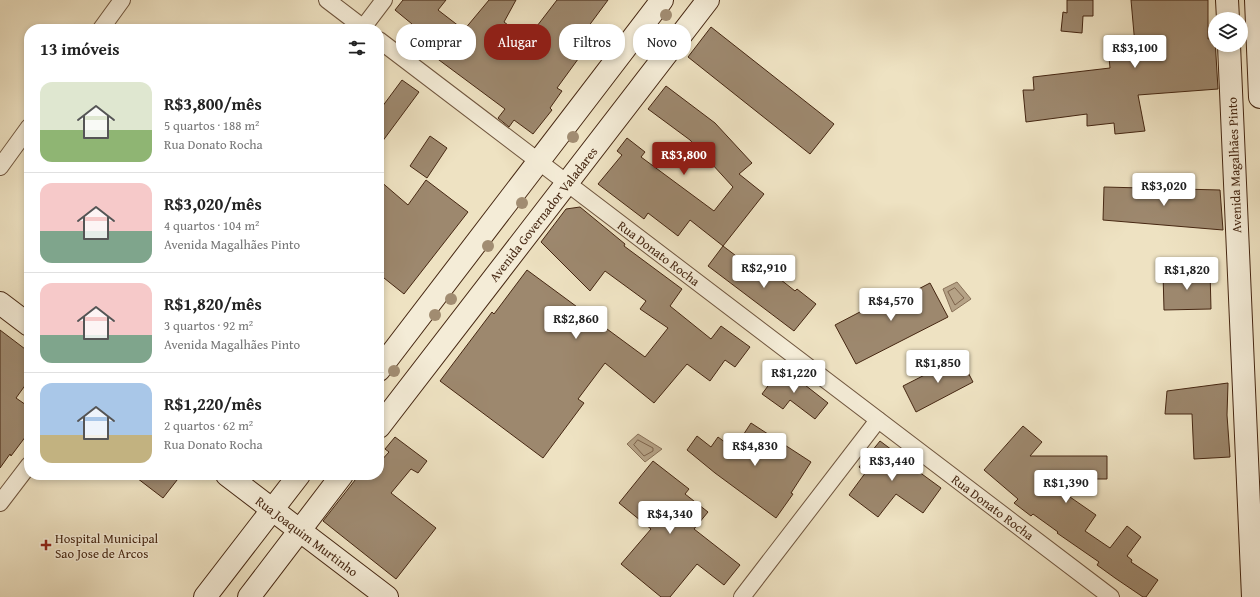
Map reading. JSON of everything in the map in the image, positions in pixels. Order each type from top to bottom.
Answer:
[{"type":"street","points":[[104,24],[122,0]]},
{"type":"street","points":[[327,0],[359,24]]},
{"type":"street","points":[[367,24],[384,0]]},
{"type":"street","points":[[384,363],[662,0]]},
{"type":"street","name":"Avenida Governador Valadares","points":[[384,421],[708,0]]},
{"type":"street","points":[[1227,0],[1228,12]]},
{"type":"street","points":[[1256,0],[1260,97]]},
{"type":"street","name":"Rua Donato Rocha","points":[[384,44],[1111,597]]},
{"type":"street","name":"Avenida Magalhães Pinto","points":[[1229,52],[1254,476],[1253,597]]},
{"type":"street","points":[[0,167],[24,134]]},
{"type":"street","points":[[0,303],[24,321]]},
{"type":"street","points":[[742,597],[878,420]]},
{"type":"street","points":[[0,503],[24,472]]},
{"type":"street","name":"Rua Joaquim Murtinho","points":[[234,480],[387,597]]},
{"type":"street","points":[[205,597],[295,480]]},
{"type":"street","points":[[248,597],[338,480]]},
{"type":"water","points":[[957,282],[971,299],[952,312],[943,289]]},
{"type":"water","points":[[638,434],[662,449],[645,462],[627,444]]},
{"type":"building","points":[[403,0],[446,0],[438,10],[456,24],[412,24],[395,10]]},
{"type":"building","points":[[489,0],[516,0],[504,22],[507,24],[484,24],[484,60],[551,60],[551,24],[539,24],[557,0],[608,0],[590,24],[559,24],[559,60],[577,60],[557,88],[562,91],[550,108],[552,110],[533,134],[514,120],[509,127],[498,118],[505,109],[439,60],[476,60],[476,24],[469,24]]},
{"type":"building","points":[[1067,0],[1093,0],[1093,16],[1083,16],[1082,33],[1061,31],[1063,12],[1067,13]]},
{"type":"building","points":[[1131,0],[1208,0],[1208,52],[1216,52],[1218,89],[1138,95],[1145,131],[1115,134],[1114,123],[1087,126],[1087,114],[1026,122],[1023,90],[1034,90],[1033,77],[1110,68],[1108,47],[1135,45]]},
{"type":"building","points":[[711,27],[834,124],[810,154],[691,59],[691,53]]},
{"type":"building","points":[[402,80],[419,92],[384,139],[384,104]]},
{"type":"building","points":[[666,86],[715,123],[752,163],[739,174],[764,194],[723,246],[690,220],[678,236],[648,213],[644,219],[598,184],[622,155],[617,151],[627,138],[645,152],[641,157],[714,211],[733,187],[690,140],[648,109]]},
{"type":"building","points":[[430,136],[447,148],[427,178],[410,166]]},
{"type":"building","points":[[426,180],[468,212],[404,294],[384,278],[384,184],[408,205]]},
{"type":"building","points":[[1104,187],[1220,190],[1223,230],[1103,220]]},
{"type":"building","points":[[580,207],[625,244],[624,246],[682,289],[670,306],[711,339],[721,326],[750,347],[735,367],[725,360],[710,381],[687,364],[654,403],[605,363],[578,399],[584,403],[543,458],[440,381],[492,312],[494,314],[527,270],[645,357],[668,328],[640,309],[646,301],[605,271],[590,291],[541,242],[566,209]]},
{"type":"building","points":[[723,246],[756,271],[761,264],[795,291],[797,289],[816,304],[794,331],[708,266]]},
{"type":"building","points":[[1210,271],[1211,309],[1164,310],[1163,273]]},
{"type":"building","points":[[930,283],[948,317],[856,364],[835,325],[902,290],[905,296]]},
{"type":"building","points":[[0,330],[24,348],[24,387],[16,398],[24,404],[24,439],[0,468]]},
{"type":"building","points":[[960,357],[973,382],[916,412],[903,386]]},
{"type":"building","points":[[782,367],[828,403],[815,419],[790,400],[783,409],[762,394]]},
{"type":"building","points":[[1228,383],[1227,415],[1230,457],[1194,459],[1192,414],[1165,414],[1167,391]]},
{"type":"building","points":[[751,423],[811,462],[791,493],[793,494],[776,518],[715,473],[687,450],[697,436],[711,447],[718,437],[734,449]]},
{"type":"building","points":[[1023,426],[1042,442],[1030,456],[1107,456],[1107,479],[1044,479],[1096,515],[1085,531],[1110,548],[1127,526],[1141,537],[1127,556],[1132,560],[1131,562],[1158,580],[1146,597],[1143,597],[1115,578],[1097,565],[1099,562],[1057,533],[1058,532],[1033,514],[1031,516],[1014,503],[1018,499],[984,470]]},
{"type":"building","points":[[395,437],[427,461],[418,473],[411,469],[391,493],[436,528],[396,579],[323,521],[355,480],[384,480],[384,458],[389,452],[385,449]]},
{"type":"building","points":[[880,441],[941,488],[923,513],[896,494],[878,517],[849,495],[866,472],[859,467]]},
{"type":"building","points":[[653,461],[689,489],[685,494],[708,512],[694,529],[740,565],[724,585],[697,564],[670,597],[661,597],[621,564],[651,529],[619,503]]},
{"type":"building","points":[[140,480],[177,480],[163,498]]},
{"type":"place","name":"Hospital Municipal Sao Jose de Arcos","points":[[46,545]]}]
